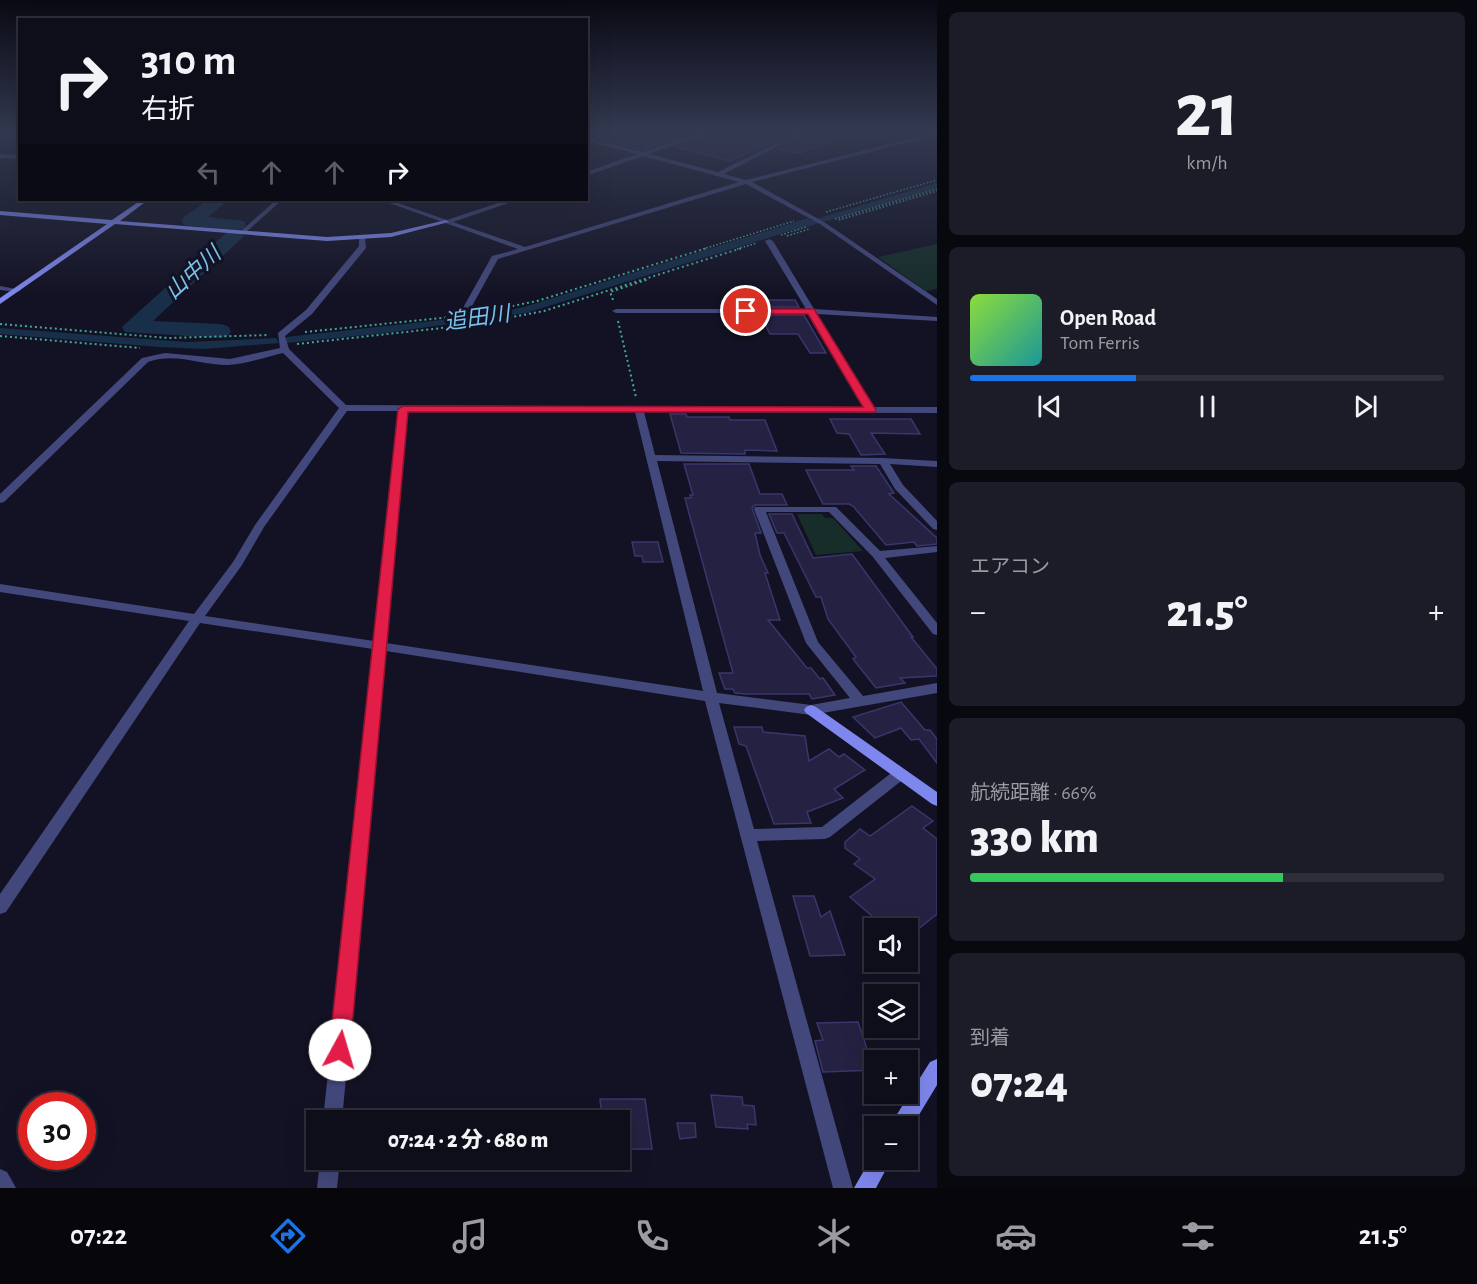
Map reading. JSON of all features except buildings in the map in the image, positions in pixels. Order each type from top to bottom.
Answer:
[{"type":"street","points":[[463,315],[494,259],[729,187]]},
{"type":"street","points":[[757,187],[818,221],[937,303]]},
{"type":"street","points":[[0,302],[144,201]]},
{"type":"street","points":[[242,233],[278,201]]},
{"type":"street","points":[[393,201],[525,249]]},
{"type":"street","points":[[0,213],[242,233],[318,238],[362,238],[404,233],[509,201]]},
{"type":"street","points":[[0,500],[145,360],[167,355],[227,363],[283,343],[363,246],[362,238]]},
{"type":"street","points":[[769,241],[871,410]]},
{"type":"street","points":[[0,288],[17,290]]},
{"type":"street","points":[[616,311],[811,311],[937,319]]},
{"type":"street","points":[[283,343],[344,408],[937,410]]},
{"type":"street","points":[[0,907],[238,563],[259,527],[344,408]]},
{"type":"street","points":[[334,1110],[403,409]]},
{"type":"street","points":[[639,410],[711,697],[843,1188]]},
{"type":"street","points":[[651,458],[883,461],[937,464]]},
{"type":"street","points":[[883,461],[899,487],[937,526]]},
{"type":"street","points":[[860,701],[812,643],[759,509],[832,509],[877,555],[937,630]]},
{"type":"street","points":[[877,555],[937,549]]},
{"type":"street","points":[[0,588],[711,697],[811,710],[937,688]]},
{"type":"street","points":[[811,710],[937,800]]},
{"type":"street","points":[[748,835],[825,833],[900,774]]},
{"type":"street","points":[[907,1116],[937,1068]]},
{"type":"street","points":[[327,1188],[329,1170]]},
{"type":"street","points":[[864,1188],[875,1170]]},
{"type":"street","points":[[0,1179],[6,1188]]},
{"type":"path","points":[[769,241],[818,221],[937,192]]},
{"type":"green space","points":[[937,244],[937,289],[926,291],[878,257]]},
{"type":"green space","points":[[797,514],[822,514],[825,518],[833,518],[863,551],[816,555]]},
{"type":"water","points":[[808,218],[816,223],[526,313],[386,333],[286,343],[286,337],[486,315],[524,307]]},
{"type":"water","points":[[0,328],[187,342],[276,338],[279,343],[205,349],[159,347],[0,334]]},
{"type":"waterway","name":"追田川","points":[[795,227],[932,187]]},
{"type":"waterway","name":"山中川","points":[[218,201],[191,221],[237,225]]},
{"type":"waterway","name":"山中川","points":[[152,311],[234,236]]},
{"type":"waterway","name":"山中川","points":[[146,316],[133,327],[220,331]]},
{"type":"route","points":[[340,1050],[403,409],[871,410],[811,311],[746,311]]}]
